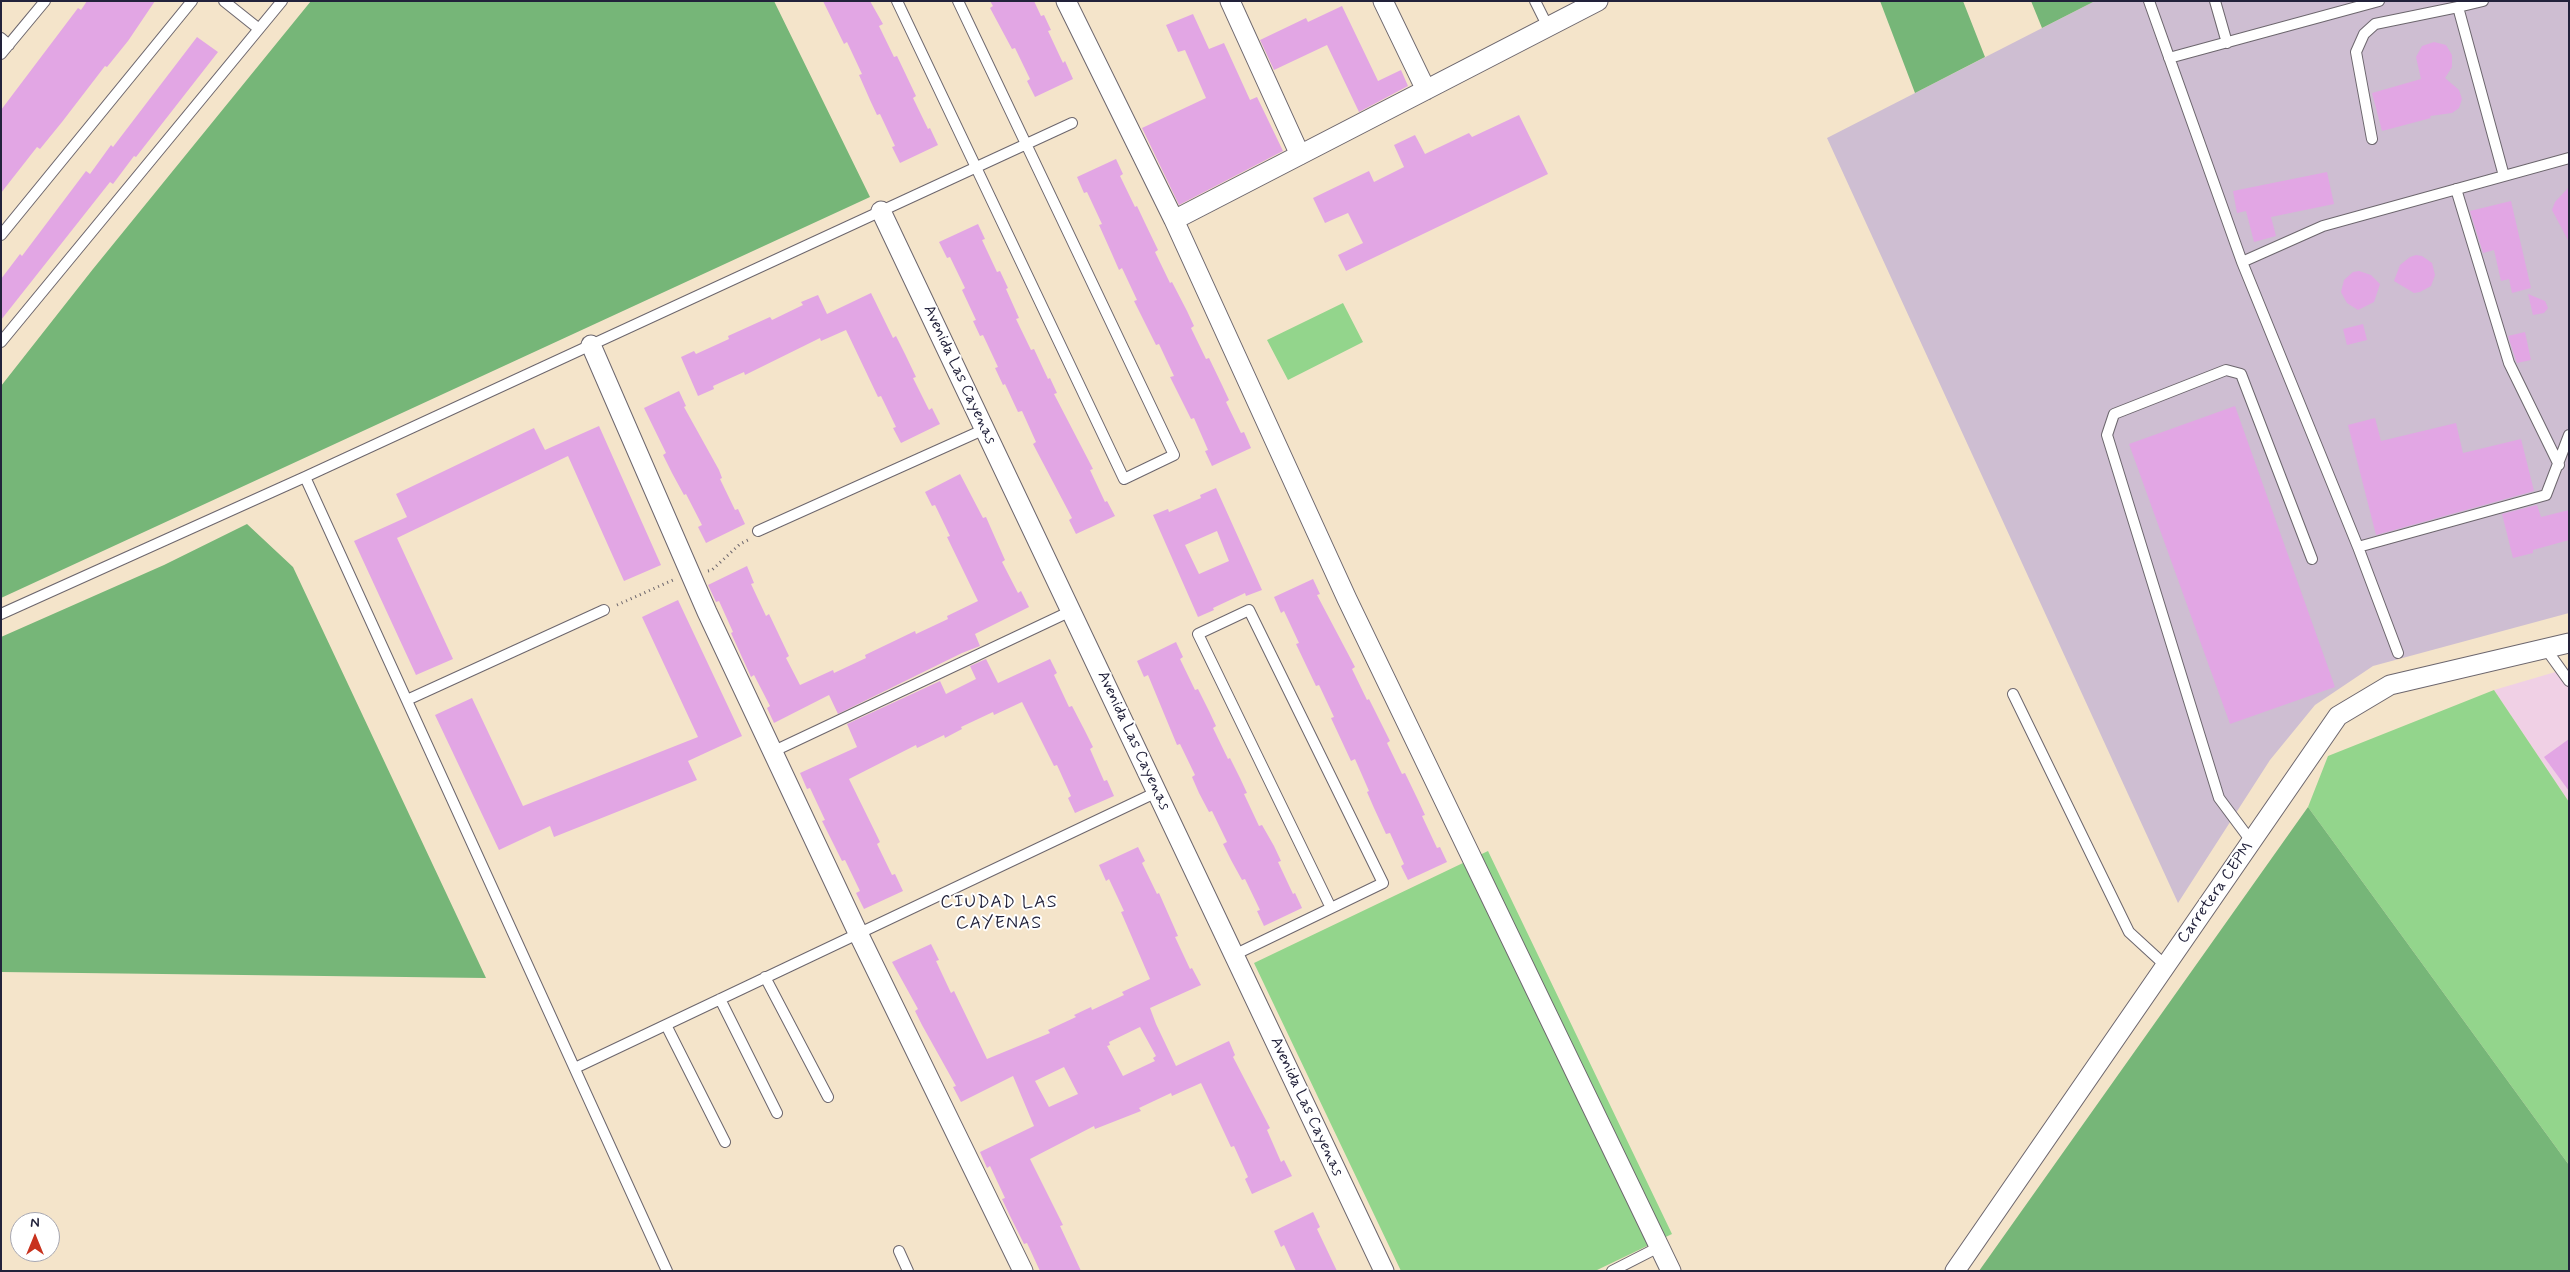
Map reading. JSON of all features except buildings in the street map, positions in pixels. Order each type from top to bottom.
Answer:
[{"type":"street","points":[[1066,1],[1174,220],[1347,599],[1671,1271]]},
{"type":"street","points":[[1230,1],[1300,155]]},
{"type":"street","points":[[1384,1],[1426,90]]},
{"type":"street","points":[[1174,220],[1598,1]]},
{"type":"street","name":"Avenida Las Cayenas","points":[[881,211],[1384,1271]]},
{"type":"street","points":[[591,345],[707,612],[772,752],[1023,1271]]},
{"type":"street","name":"Carretera CEPM","points":[[1955,1271],[2338,716],[2390,685],[2569,643]]},
{"type":"lane","points":[[1,54],[5,41],[45,1]]},
{"type":"lane","points":[[1,235],[192,1]]},
{"type":"lane","points":[[224,1],[259,29]]},
{"type":"lane","points":[[1,342],[282,1]]},
{"type":"lane","points":[[897,1],[1124,479],[1174,456],[958,1]]},
{"type":"lane","points":[[1535,1],[1548,27]]},
{"type":"lane","points":[[2149,1],[2242,262],[2358,547],[2398,653]]},
{"type":"lane","points":[[2215,1],[2227,43]]},
{"type":"lane","points":[[2169,58],[2379,1]]},
{"type":"lane","points":[[2372,139],[2356,52],[2364,34],[2375,24],[2483,1]]},
{"type":"lane","points":[[2458,7],[2504,176]]},
{"type":"lane","points":[[1,614],[305,477],[1072,123]]},
{"type":"lane","points":[[2242,262],[2323,226],[2569,158]]},
{"type":"lane","points":[[2456,189],[2509,363],[2559,465]]},
{"type":"lane","points":[[2251,841],[2219,798],[2107,435],[2114,414],[2226,370],[2241,374],[2312,559]]},
{"type":"lane","points":[[758,531],[985,429]]},
{"type":"lane","points":[[2358,547],[2538,499],[2546,495],[2569,435]]},
{"type":"lane","points":[[305,477],[668,1271]]},
{"type":"lane","points":[[406,700],[604,610]]},
{"type":"lane","points":[[1234,955],[1332,908],[1383,883],[1249,610],[1198,634],[1332,908]]},
{"type":"lane","points":[[772,752],[1071,611]]},
{"type":"lane","points":[[2546,649],[2569,681]]},
{"type":"lane","points":[[2013,694],[2129,932],[2166,966]]},
{"type":"lane","points":[[575,1068],[1157,792]]},
{"type":"lane","points":[[765,978],[828,1097]]},
{"type":"lane","points":[[720,999],[777,1113]]},
{"type":"lane","points":[[666,1024],[725,1142]]},
{"type":"lane","points":[[1612,1271],[1659,1247]]},
{"type":"lane","points":[[899,1250],[908,1271]]},
{"type":"shaded area","points":[[2095,1],[2569,1],[2569,613],[2373,666],[2315,705],[2270,760],[2178,903],[1827,138]]},
{"type":"shaded area","points":[[2569,668],[2569,802],[2494,690]]},
{"type":"green space","points":[[311,1],[774,1],[870,197],[1,598],[1,386],[93,269]]},
{"type":"green space","points":[[1880,1],[1963,1],[1985,57],[1915,93]]},
{"type":"green space","points":[[2031,1],[2095,1],[2042,28]]},
{"type":"green space","points":[[1343,303],[1363,342],[1288,380],[1267,340]]},
{"type":"green space","points":[[247,524],[293,567],[486,978],[1,972],[1,637],[164,565]]},
{"type":"green space","points":[[2494,690],[2569,802],[2569,1165],[2308,807],[2328,756]]},
{"type":"green space","points":[[2308,807],[2569,1165],[2569,1271],[1979,1271]]},
{"type":"green space","points":[[1488,851],[1672,1234],[1595,1271],[1401,1271],[1254,963]]},
{"type":"district","name":"CIUDAD LAS CAYENAS","points":[[999,913]]}]
